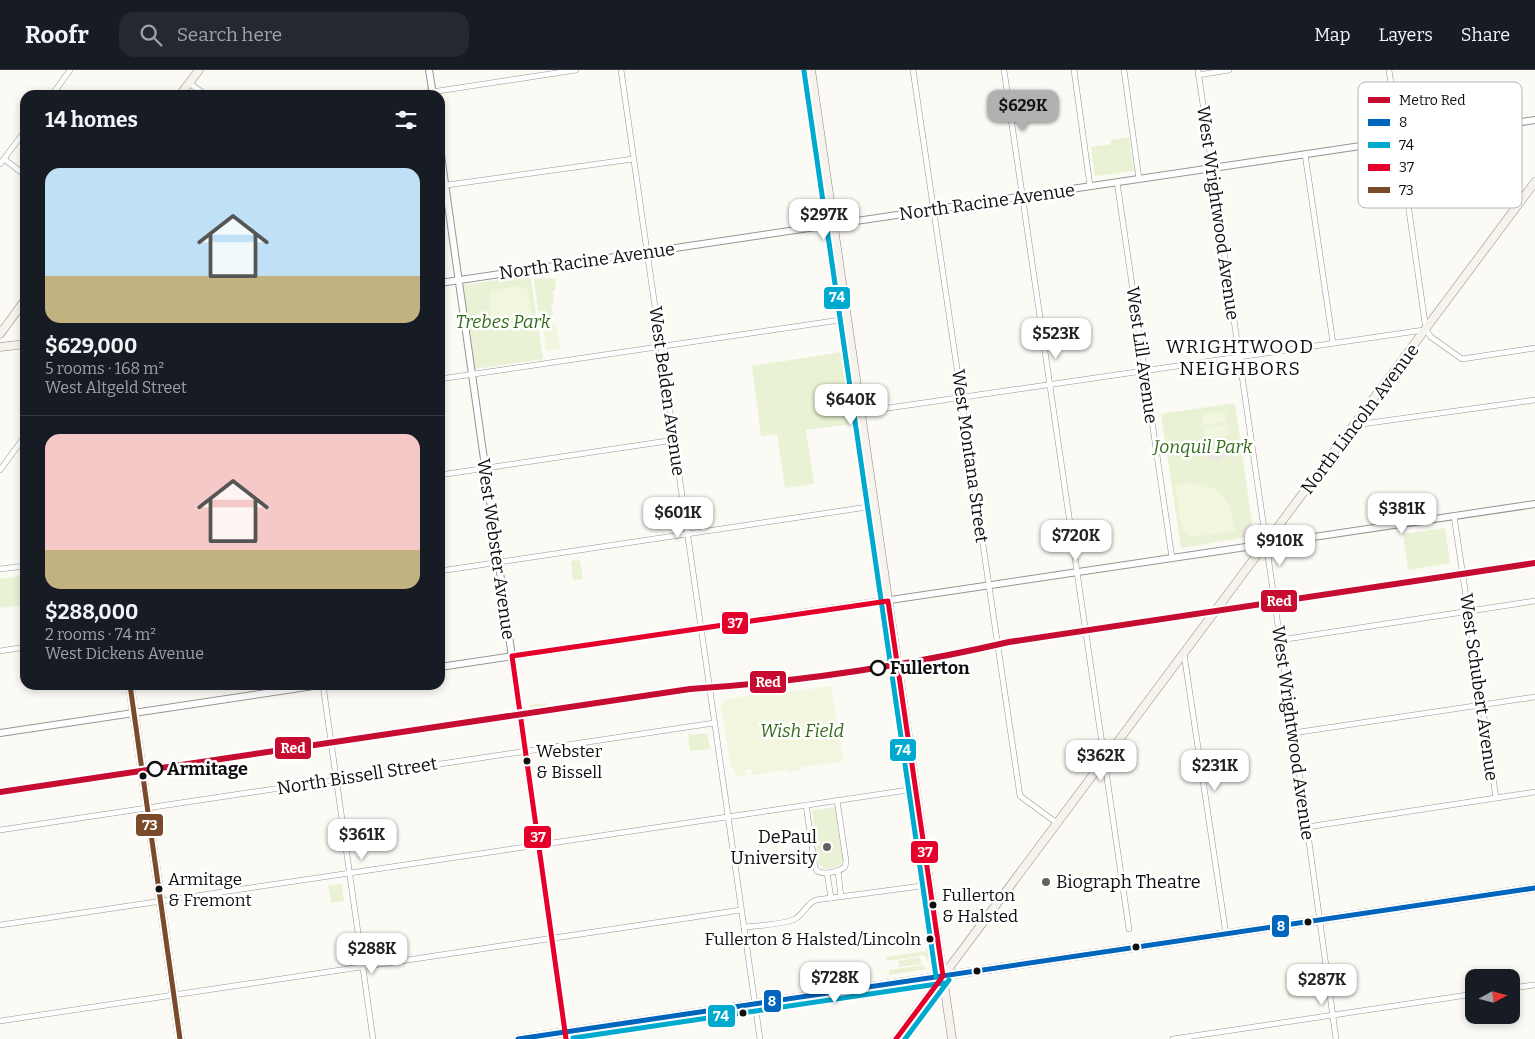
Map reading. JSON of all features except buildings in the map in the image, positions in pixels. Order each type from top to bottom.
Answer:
[{"type":"main road","points":[[184,90],[199,70]]},
{"type":"main road","points":[[811,70],[952,1039]]},
{"type":"main road","name":"North Lincoln Avenue","points":[[1522,200],[1535,182]]},
{"type":"main road","name":"North Lincoln Avenue","points":[[896,1039],[1516,208]]},
{"type":"main road","points":[[0,334],[20,307]]},
{"type":"main road","points":[[0,347],[20,345]]},
{"type":"main road","points":[[131,690],[180,1039]]},
{"type":"main road","points":[[518,1039],[565,1035],[755,1004],[1535,888]]},
{"type":"street","points":[[56,90],[70,70]]},
{"type":"street","points":[[429,70],[432,90]]},
{"type":"street","points":[[445,92],[576,70]]},
{"type":"street","name":"West Belden Avenue","points":[[621,70],[760,1039]]},
{"type":"street","name":"West Montana Street","points":[[913,70],[1020,796],[1057,823]]},
{"type":"street","points":[[1004,70],[1129,929]]},
{"type":"street","points":[[1074,70],[1090,186]]},
{"type":"street","points":[[1124,70],[1139,179]]},
{"type":"street","points":[[1198,72],[1230,70]]},
{"type":"street","name":"West Wrightwood Avenue","points":[[1198,72],[1336,1039]]},
{"type":"street","points":[[189,83],[199,90]]},
{"type":"street","name":"North Racine Avenue","points":[[1522,122],[1535,120]]},
{"type":"street","points":[[20,138],[2,162],[20,172]]},
{"type":"street","name":"North Racine Avenue","points":[[445,282],[1358,146]]},
{"type":"street","points":[[1305,154],[1333,343]]},
{"type":"street","points":[[445,186],[633,159]]},
{"type":"street","name":"West Lill Avenue","points":[[1117,182],[1172,558]]},
{"type":"street","name":"West Webster Avenue","points":[[445,199],[472,374],[565,1035]]},
{"type":"street","points":[[1409,208],[1426,330],[1431,337],[1462,359],[1535,348]]},
{"type":"street","points":[[445,378],[847,319]]},
{"type":"street","points":[[861,412],[1426,330]]},
{"type":"street","points":[[1355,425],[1535,400]]},
{"type":"street","points":[[445,474],[674,440]]},
{"type":"street","points":[[0,470],[20,443]]},
{"type":"street","points":[[445,666],[888,602],[1535,504]]},
{"type":"street","points":[[445,570],[874,506]]},
{"type":"street","name":"West Schubert Avenue","points":[[1454,516],[1496,798]]},
{"type":"street","points":[[0,569],[20,567]]},
{"type":"street","points":[[1280,640],[1535,601]]},
{"type":"street","points":[[0,651],[20,648]]},
{"type":"street","points":[[1184,654],[1226,934]]},
{"type":"street","points":[[0,732],[288,690]]},
{"type":"street","points":[[322,690],[374,1039]]},
{"type":"street","points":[[1293,733],[1535,697]]},
{"type":"street","name":"North Bissell Street","points":[[0,830],[714,723]]},
{"type":"street","points":[[0,925],[915,789]]},
{"type":"street","points":[[1307,827],[1535,792]]},
{"type":"street","points":[[806,804],[815,867],[821,873],[827,873],[838,871],[845,867],[846,861],[837,800]]},
{"type":"street","points":[[838,871],[842,897]]},
{"type":"street","points":[[827,873],[831,898]]},
{"type":"street","points":[[744,927],[792,920],[801,914],[810,903],[831,898],[929,885]]},
{"type":"street","points":[[0,1021],[741,910]]},
{"type":"street","points":[[1520,987],[1535,985]]},
{"type":"street","points":[[1173,1039],[1465,995]]},
{"type":"green space","points":[[1129,137],[1134,171],[1095,176],[1091,147],[1111,144],[1111,140]]},
{"type":"green space","name":"Trebes Park","points":[[530,275],[543,359],[475,369],[463,285]]},
{"type":"green space","points":[[534,279],[555,279],[556,289],[553,291],[554,301],[551,305],[553,314],[551,317],[542,316],[542,311],[538,311]]},
{"type":"green space","points":[[521,286],[528,291],[532,322],[513,328],[505,327],[493,317],[489,300],[491,290]]},
{"type":"green space","points":[[556,323],[560,349],[546,351],[543,326]]},
{"type":"green space","points":[[841,352],[853,424],[806,430],[814,484],[785,488],[777,434],[761,436],[752,366]]},
{"type":"green space","name":"Jonquil Park","points":[[1235,403],[1254,536],[1181,548],[1161,414]]},
{"type":"green space","points":[[1225,411],[1226,422],[1204,425],[1202,414]]},
{"type":"green space","points":[[1227,425],[1228,435],[1206,438],[1204,428]]},
{"type":"green space","points":[[1188,483],[1209,486],[1222,495],[1230,510],[1235,531],[1189,537],[1182,530],[1175,485]]},
{"type":"green space","points":[[1445,528],[1450,563],[1408,570],[1403,534]]},
{"type":"green space","points":[[580,560],[583,579],[573,580],[571,561]]},
{"type":"green space","points":[[20,576],[20,606],[0,608],[0,579]]},
{"type":"green space","name":"Wish Field","points":[[831,686],[843,761],[799,768],[799,770],[787,772],[786,769],[752,775],[751,769],[745,770],[745,775],[736,777],[735,770],[731,767],[721,705],[725,699]]},
{"type":"green space","points":[[547,703],[549,714],[531,717],[529,705]]},
{"type":"green space","points":[[707,733],[710,749],[690,751],[688,735]]},
{"type":"green space","points":[[835,807],[843,861],[838,867],[824,869],[819,864],[812,811]]},
{"type":"green space","points":[[342,884],[344,901],[331,903],[328,886]]},
{"type":"green space","points":[[930,948],[932,961],[927,961],[925,955],[887,961],[886,957],[926,951],[926,949]]},
{"type":"green space","points":[[920,957],[921,964],[899,967],[898,961]]},
{"type":"green space","points":[[923,965],[926,969],[889,975],[889,970]]},
{"type":"green space","points":[[1318,973],[1321,994],[1288,998],[1285,978]]},
{"type":"green space","points":[[851,974],[852,980],[800,988],[799,982]]},
{"type":"shaded area","points":[[1220,447],[1231,451],[1234,454],[1233,458],[1229,455],[1224,455],[1217,462],[1205,457],[1213,449]]},
{"type":"shaded area","points":[[1252,523],[1254,536],[1241,538],[1242,528],[1246,524]]},
{"type":"metro line","name":"Red","points":[[0,792],[690,689],[851,672],[891,666],[1009,642],[1535,563]]},
{"type":"transit line","name":"74","points":[[804,71],[936,977]]},
{"type":"transit line","name":"37","points":[[566,1039],[512,656],[888,601],[943,976],[896,1039]]},
{"type":"transit line","name":"73","points":[[131,690],[180,1039]]},
{"type":"transit line","name":"8","points":[[518,1039],[1535,888]]},
{"type":"transit line","name":"74","points":[[905,1039],[949,980]]},
{"type":"transit line","name":"74","points":[[573,1038],[944,983]]},
{"type":"place","name":"Fullerton","points":[[878,668]]},
{"type":"place","name":"Webster & Bissell","points":[[527,761]]},
{"type":"place","name":"Armitage","points":[[155,769]]},
{"type":"place","name":"DePaul University","points":[[827,847]]},
{"type":"place","name":"Biograph Theatre","points":[[1046,882]]},
{"type":"place","name":"Armitage & Fremont","points":[[159,889]]},
{"type":"place","name":"Fullerton & Halsted","points":[[933,905]]},
{"type":"place","name":"Fullerton & Halsted/Lincoln","points":[[930,939]]},
{"type":"district","name":"WRIGHTWOOD NEIGHBORS","points":[[1240,357]]}]
